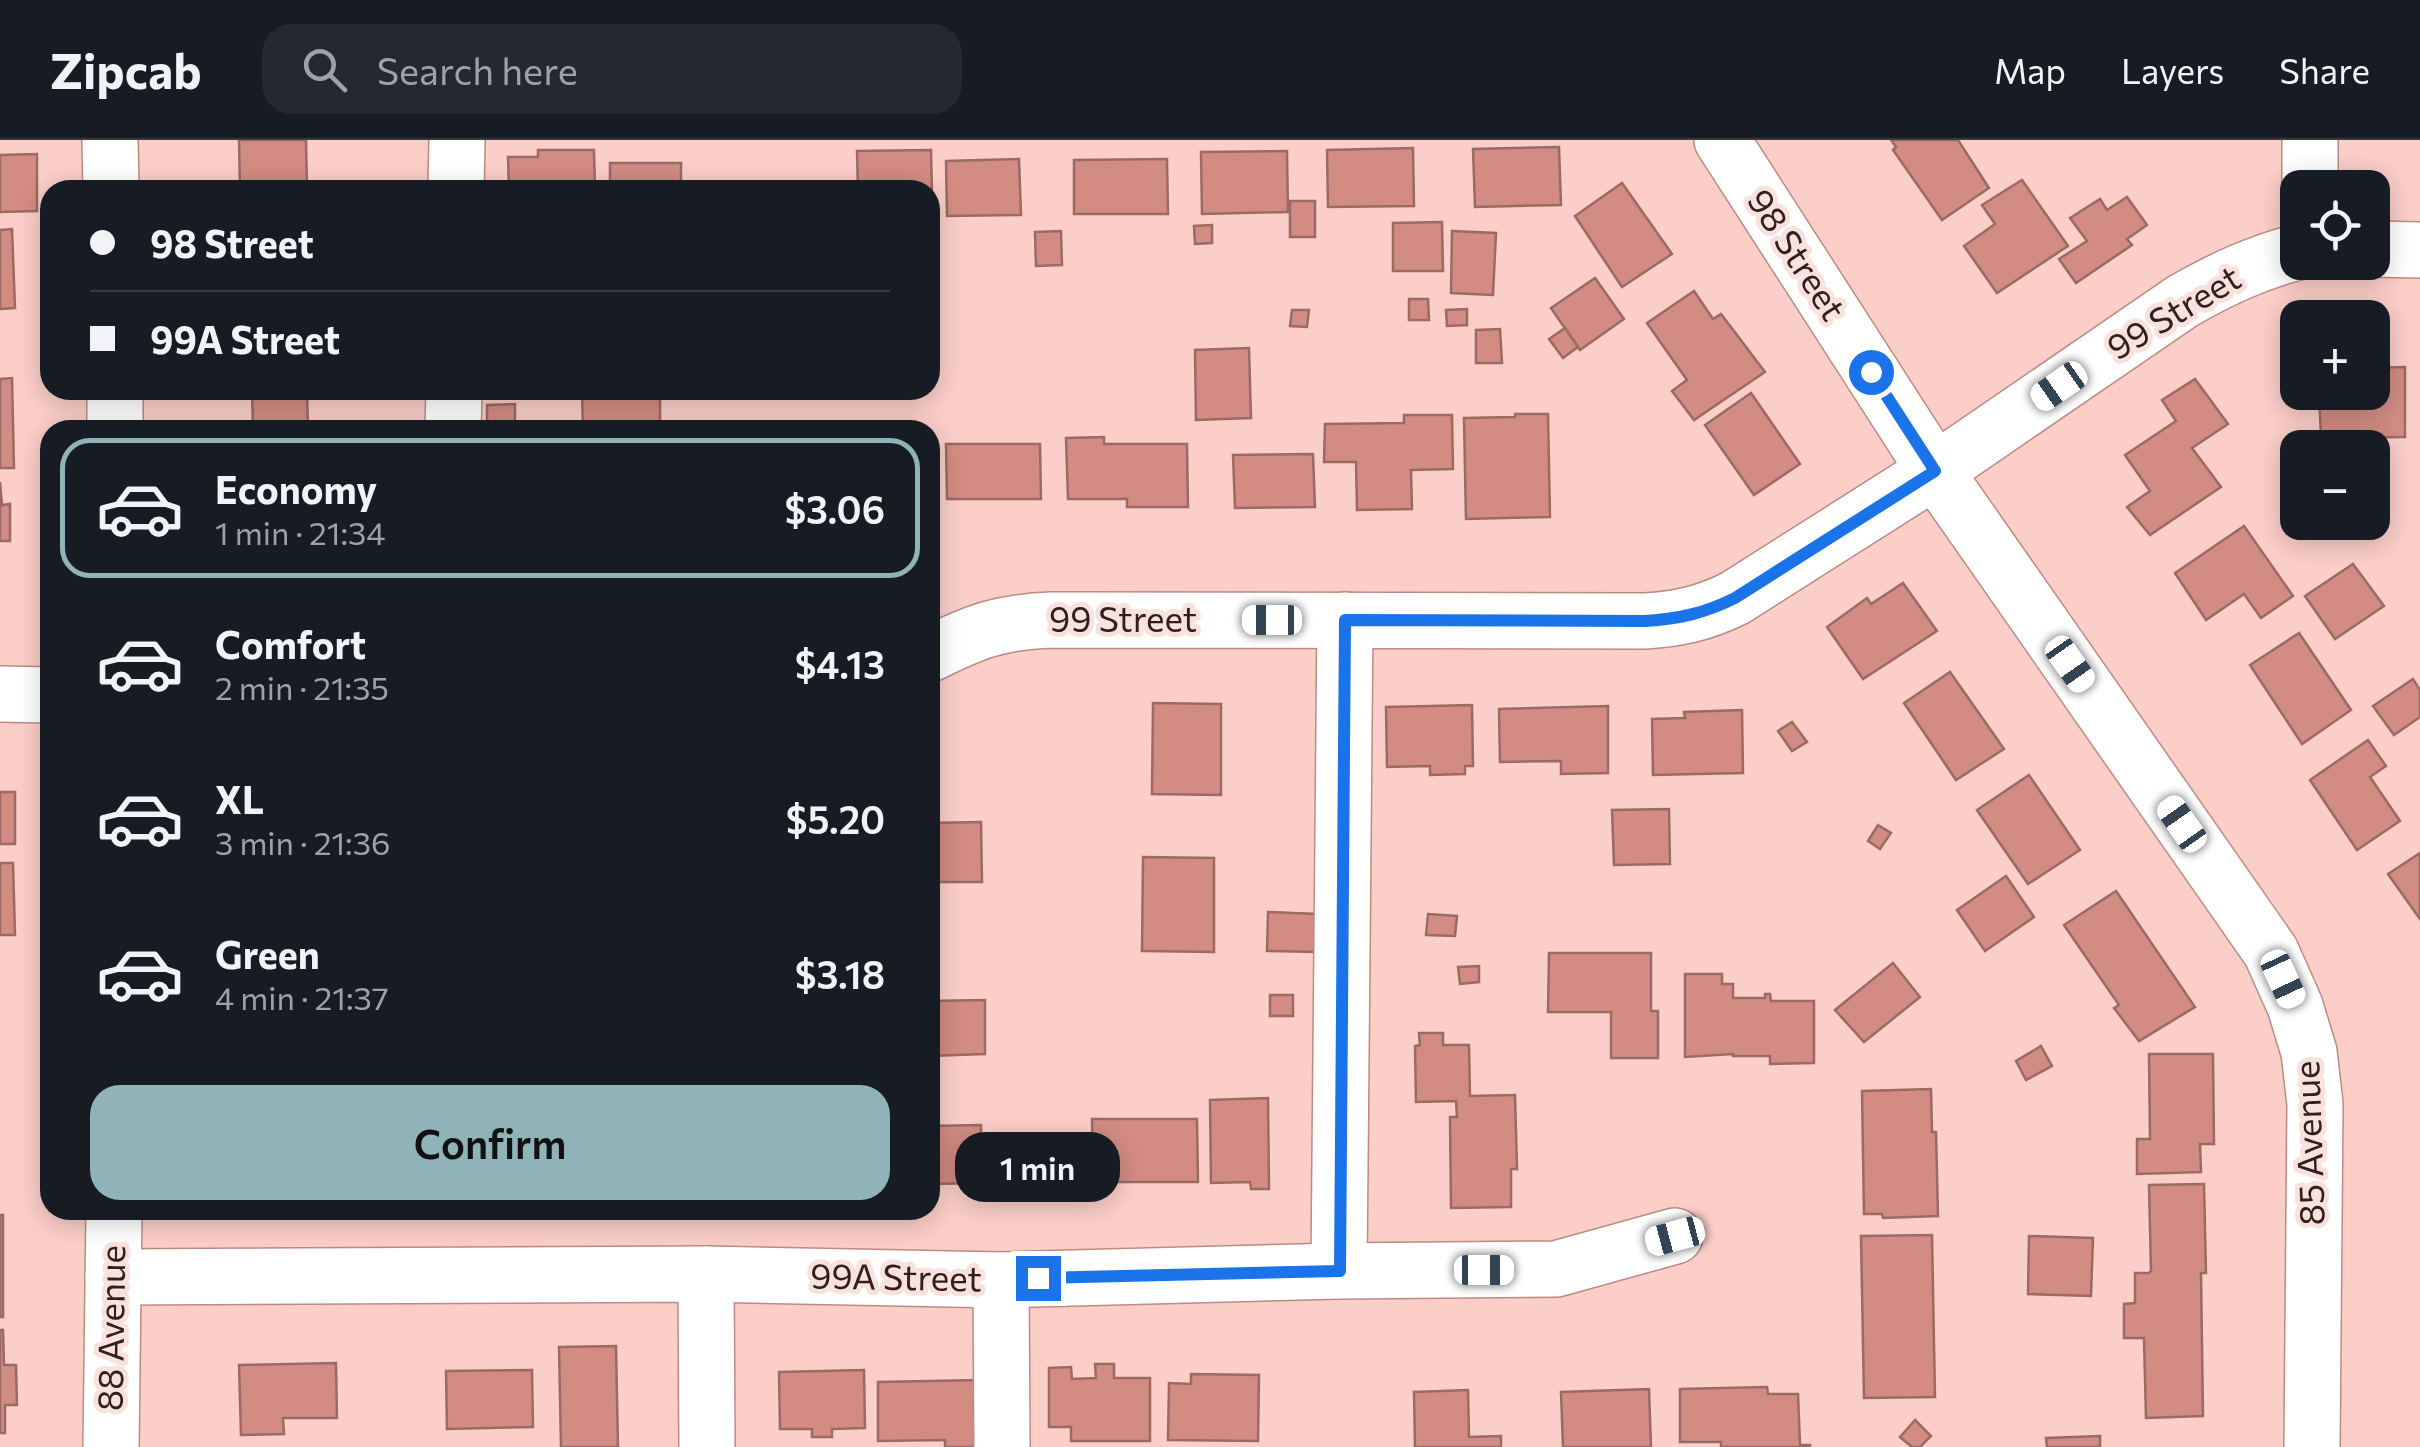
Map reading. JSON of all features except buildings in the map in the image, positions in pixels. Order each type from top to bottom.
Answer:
[{"type":"street","points":[[110,140],[111,180]]},
{"type":"street","points":[[456,180],[457,140]]},
{"type":"street","name":"98 Street","points":[[1722,140],[1935,471]]},
{"type":"street","points":[[2310,140],[2310,170]]},
{"type":"street","points":[[2390,249],[2420,250]]},
{"type":"street","name":"99 Street","points":[[940,650],[988,628],[1052,620],[1645,621],[1676,620],[1708,612],[1935,471],[2183,301],[2250,266],[2280,257]]},
{"type":"street","name":"85 Avenue","points":[[1935,471],[2271,952],[2295,1006],[2310,1052],[2315,1104],[2312,1447]]},
{"type":"street","points":[[1340,1271],[1345,620]]},
{"type":"street","points":[[0,694],[40,694]]},
{"type":"street","name":"88 Avenue","points":[[111,1447],[114,1220]]},
{"type":"street","name":"99A Street","points":[[113,1277],[706,1274],[1001,1280],[1556,1270],[1675,1236]]},
{"type":"street","points":[[706,1274],[708,1447]]},
{"type":"street","points":[[1001,1280],[1002,1447]]},
{"type":"route","points":[[1038,1278],[1340,1271],[1345,620],[1645,621],[1676,620],[1708,612],[1935,471],[1871,372]]}]
